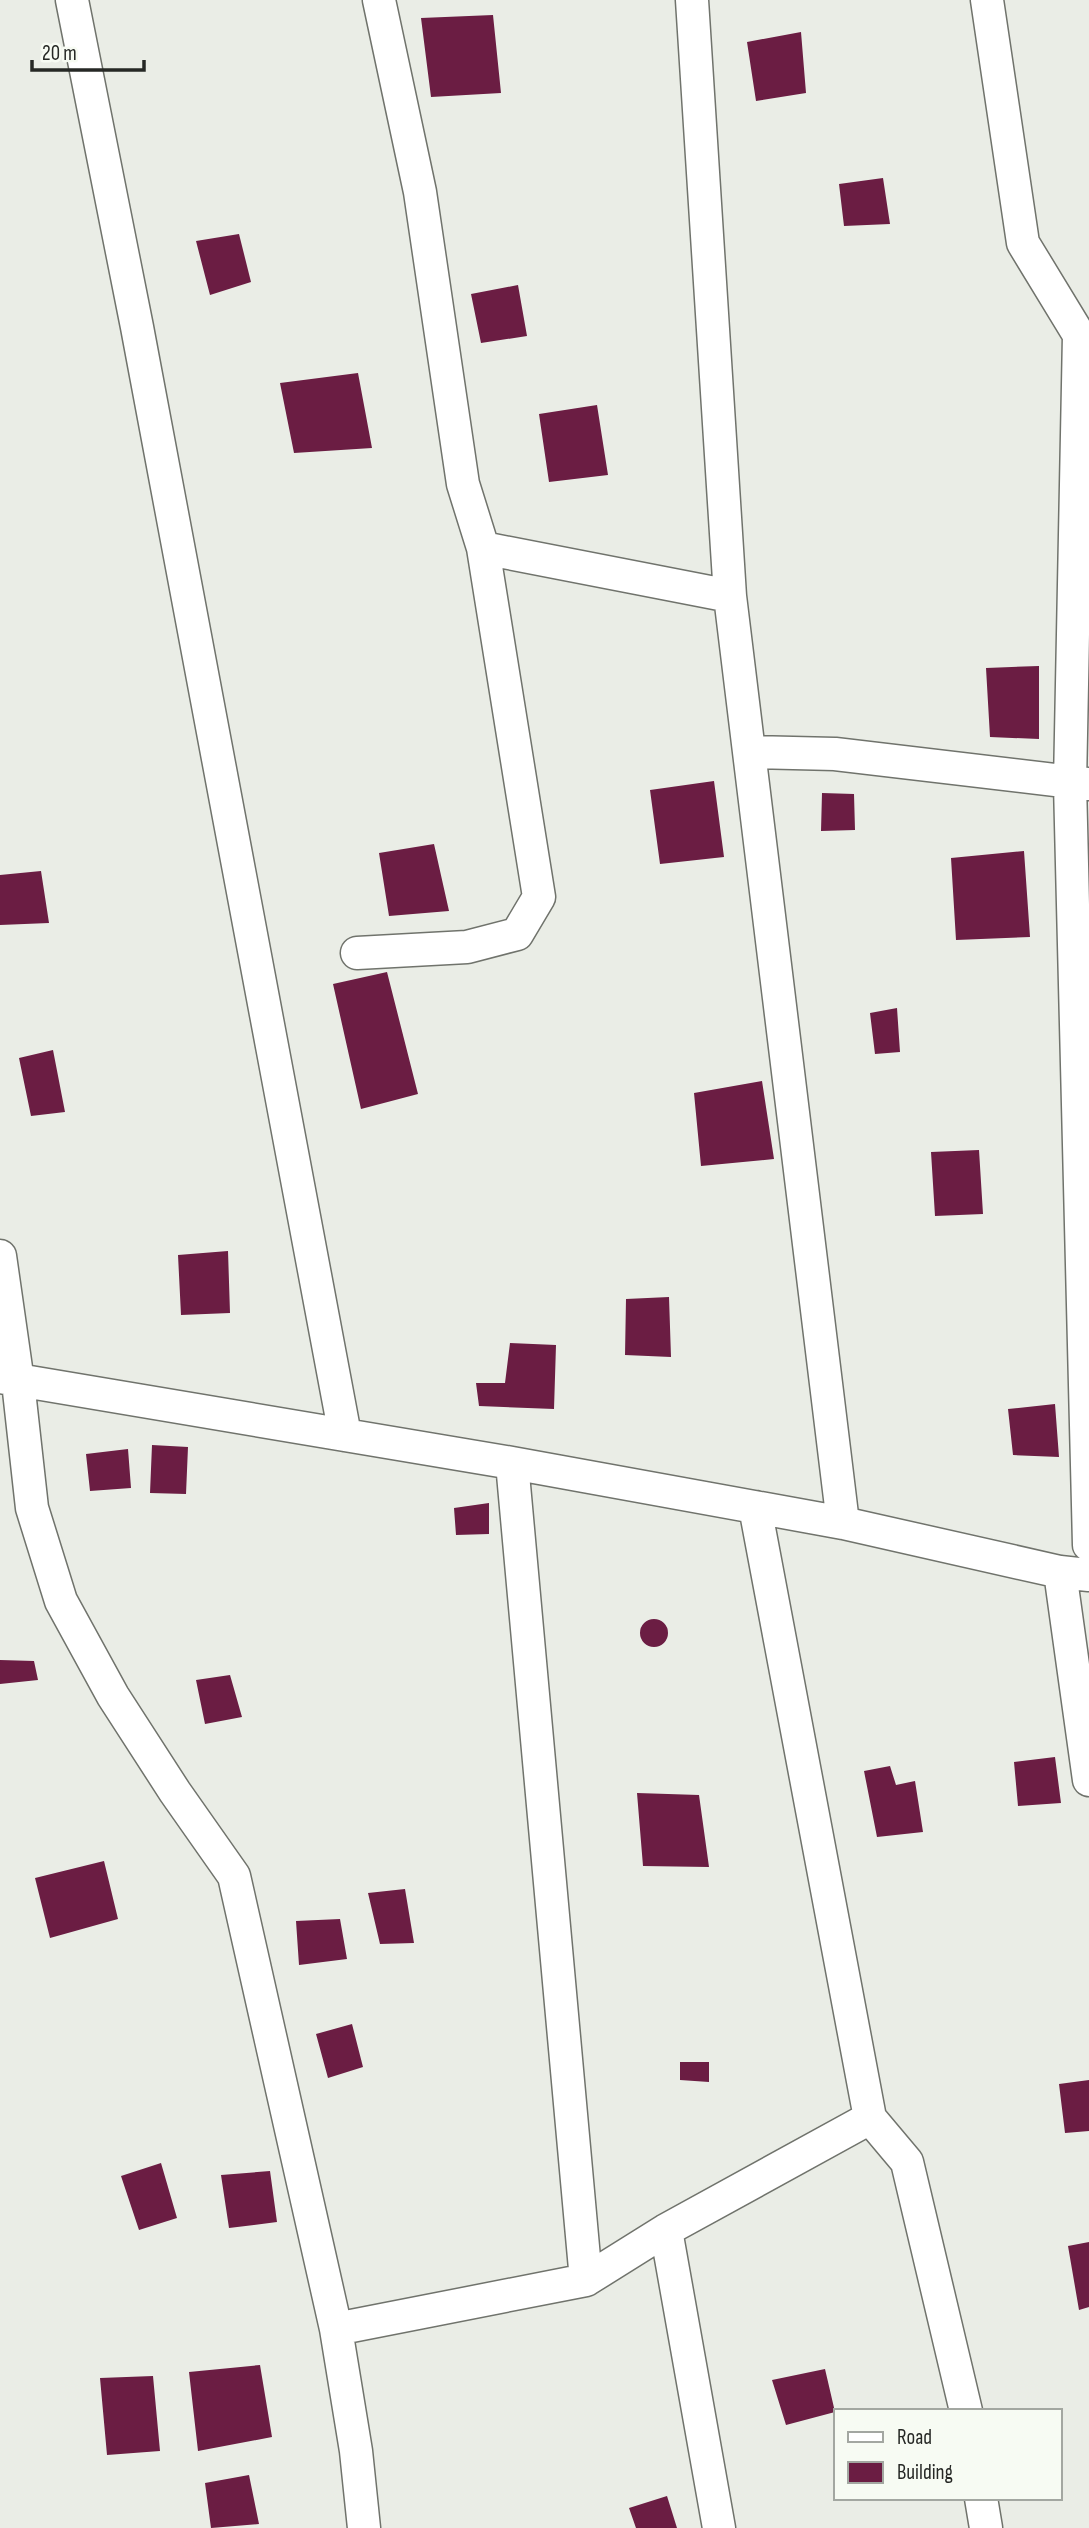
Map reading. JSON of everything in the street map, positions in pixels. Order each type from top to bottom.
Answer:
[{"type":"street","points":[[72,0],[138,327],[345,1435]]},
{"type":"street","points":[[356,953],[467,947],[517,934],[538,897],[483,548],[463,484],[420,192],[379,0]]},
{"type":"street","points":[[692,0],[730,596],[843,1523]]},
{"type":"street","points":[[987,0],[1023,243],[1079,335],[1079,784],[1089,1545]]},
{"type":"street","points":[[483,548],[730,596]]},
{"type":"street","points":[[750,752],[835,754],[1079,784]]},
{"type":"street","points":[[0,1256],[9,1379],[32,1508],[61,1601],[113,1696],[175,1792],[234,1876],[336,2329],[356,2451],[365,2528]]},
{"type":"street","points":[[9,1379],[843,1523],[1075,1573],[1089,1780]]},
{"type":"street","points":[[512,1464],[586,2280]]},
{"type":"street","points":[[755,1507],[870,2118],[907,2162],[966,2409]]},
{"type":"street","points":[[336,2329],[586,2280],[666,2230],[870,2118]]},
{"type":"street","points":[[666,2230],[719,2528]]},
{"type":"street","points":[[981,2500],[986,2528]]},
{"type":"building","points":[[493,15],[501,93],[431,97],[421,18]]},
{"type":"building","points":[[801,32],[806,93],[756,101],[747,42]]},
{"type":"building","points":[[883,178],[890,224],[844,226],[839,184]]},
{"type":"building","points":[[239,234],[251,282],[210,295],[196,241]]},
{"type":"building","points":[[518,285],[527,336],[481,343],[471,294]]},
{"type":"building","points":[[358,373],[372,448],[294,453],[280,383]]},
{"type":"building","points":[[597,405],[608,475],[549,482],[539,414]]},
{"type":"building","points":[[1039,666],[1039,739],[990,737],[986,668]]},
{"type":"building","points":[[714,781],[724,857],[660,864],[650,790]]},
{"type":"building","points":[[822,793],[854,794],[855,830],[821,831]]},
{"type":"building","points":[[434,844],[449,911],[389,916],[379,853]]},
{"type":"building","points":[[1024,851],[1030,937],[956,940],[951,858]]},
{"type":"building","points":[[41,871],[49,923],[0,925],[0,875]]},
{"type":"building","points":[[387,972],[418,1094],[361,1109],[333,984]]},
{"type":"building","points":[[897,1008],[900,1052],[875,1054],[870,1013]]},
{"type":"building","points":[[53,1050],[65,1112],[31,1116],[19,1058]]},
{"type":"building","points":[[762,1081],[774,1159],[701,1166],[694,1093]]},
{"type":"building","points":[[979,1150],[983,1214],[935,1216],[931,1152]]},
{"type":"building","points":[[228,1251],[230,1313],[181,1315],[178,1255]]},
{"type":"building","points":[[669,1297],[671,1357],[625,1355],[626,1299]]},
{"type":"building","points":[[510,1343],[556,1345],[554,1409],[479,1406],[476,1383],[505,1383]]},
{"type":"building","points":[[1055,1404],[1059,1457],[1013,1455],[1008,1409]]},
{"type":"building","points":[[152,1445],[188,1447],[186,1494],[150,1493]]},
{"type":"building","points":[[128,1449],[131,1488],[90,1491],[86,1454]]},
{"type":"building","points":[[489,1503],[489,1534],[456,1535],[454,1508]]},
{"type":"building","points":[[654,1619],[664,1623],[668,1633],[664,1643],[654,1647],[644,1643],[640,1633],[644,1623]]},
{"type":"building","points":[[0,1660],[34,1661],[38,1680],[0,1684]]},
{"type":"building","points":[[230,1675],[242,1717],[205,1724],[196,1680]]},
{"type":"building","points":[[1055,1757],[1061,1803],[1018,1806],[1014,1762]]},
{"type":"building","points":[[890,1766],[896,1785],[915,1781],[923,1832],[877,1837],[864,1771]]},
{"type":"building","points":[[637,1793],[699,1795],[709,1867],[643,1866]]},
{"type":"building","points":[[104,1861],[118,1919],[50,1938],[35,1878]]},
{"type":"building","points":[[405,1889],[414,1943],[380,1944],[368,1893]]},
{"type":"building","points":[[340,1919],[347,1959],[299,1965],[296,1921]]},
{"type":"building","points":[[352,2024],[363,2067],[328,2078],[316,2034]]},
{"type":"building","points":[[680,2062],[709,2062],[709,2082],[680,2080]]},
{"type":"building","points":[[1089,2080],[1089,2131],[1065,2133],[1059,2084]]},
{"type":"building","points":[[161,2163],[177,2218],[139,2230],[121,2176]]},
{"type":"building","points":[[270,2171],[277,2222],[229,2228],[221,2175]]},
{"type":"building","points":[[1089,2242],[1089,2307],[1079,2310],[1068,2246]]},
{"type":"building","points":[[260,2365],[272,2437],[198,2451],[189,2372]]},
{"type":"building","points":[[825,2369],[834,2412],[786,2425],[772,2380]]},
{"type":"building","points":[[153,2376],[160,2451],[107,2455],[100,2378]]},
{"type":"building","points":[[249,2475],[259,2524],[211,2528],[205,2483]]},
{"type":"building","points":[[667,2496],[677,2528],[636,2528],[629,2508]]}]
